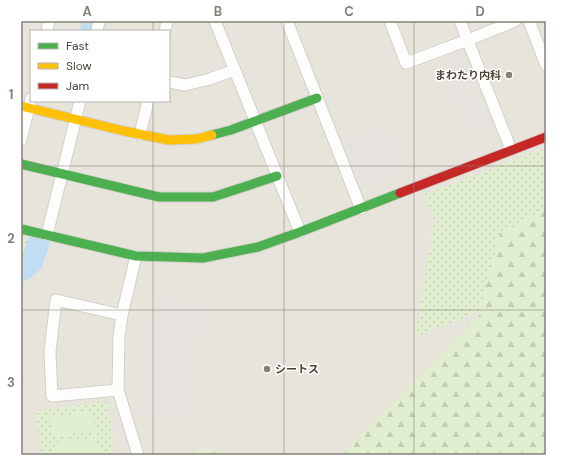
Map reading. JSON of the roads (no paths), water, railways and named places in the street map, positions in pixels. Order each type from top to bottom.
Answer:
[{"type":"street","points":[[215,21],[300,232]]},
{"type":"street","points":[[287,21],[361,209]]},
{"type":"street","points":[[390,21],[406,64],[515,21]]},
{"type":"street","points":[[460,21],[510,150]]},
{"type":"street","points":[[529,21],[546,66]]},
{"type":"street","points":[[170,82],[184,85],[210,79],[234,70]]},
{"type":"street","points":[[21,140],[27,104],[76,119],[169,140],[196,139],[231,130],[317,98]]},
{"type":"street","points":[[47,235],[80,102]]},
{"type":"street","points":[[140,134],[148,102]]},
{"type":"street","points":[[21,229],[136,256],[203,258],[258,247],[361,209],[546,136]]},
{"type":"street","points":[[21,164],[159,197],[213,197],[277,176]]},
{"type":"street","points":[[136,256],[122,316],[119,336],[118,390],[138,455]]},
{"type":"street","points":[[118,390],[52,396],[50,352],[56,300],[122,316]]},
{"type":"waterway","points":[[91,30],[93,21]]},
{"type":"waterway","points":[[21,271],[32,262],[38,244]]},
{"type":"place","name":"まわたり内科","points":[[509,75]]},
{"type":"place","name":"シートス","points":[[267,369]]}]
